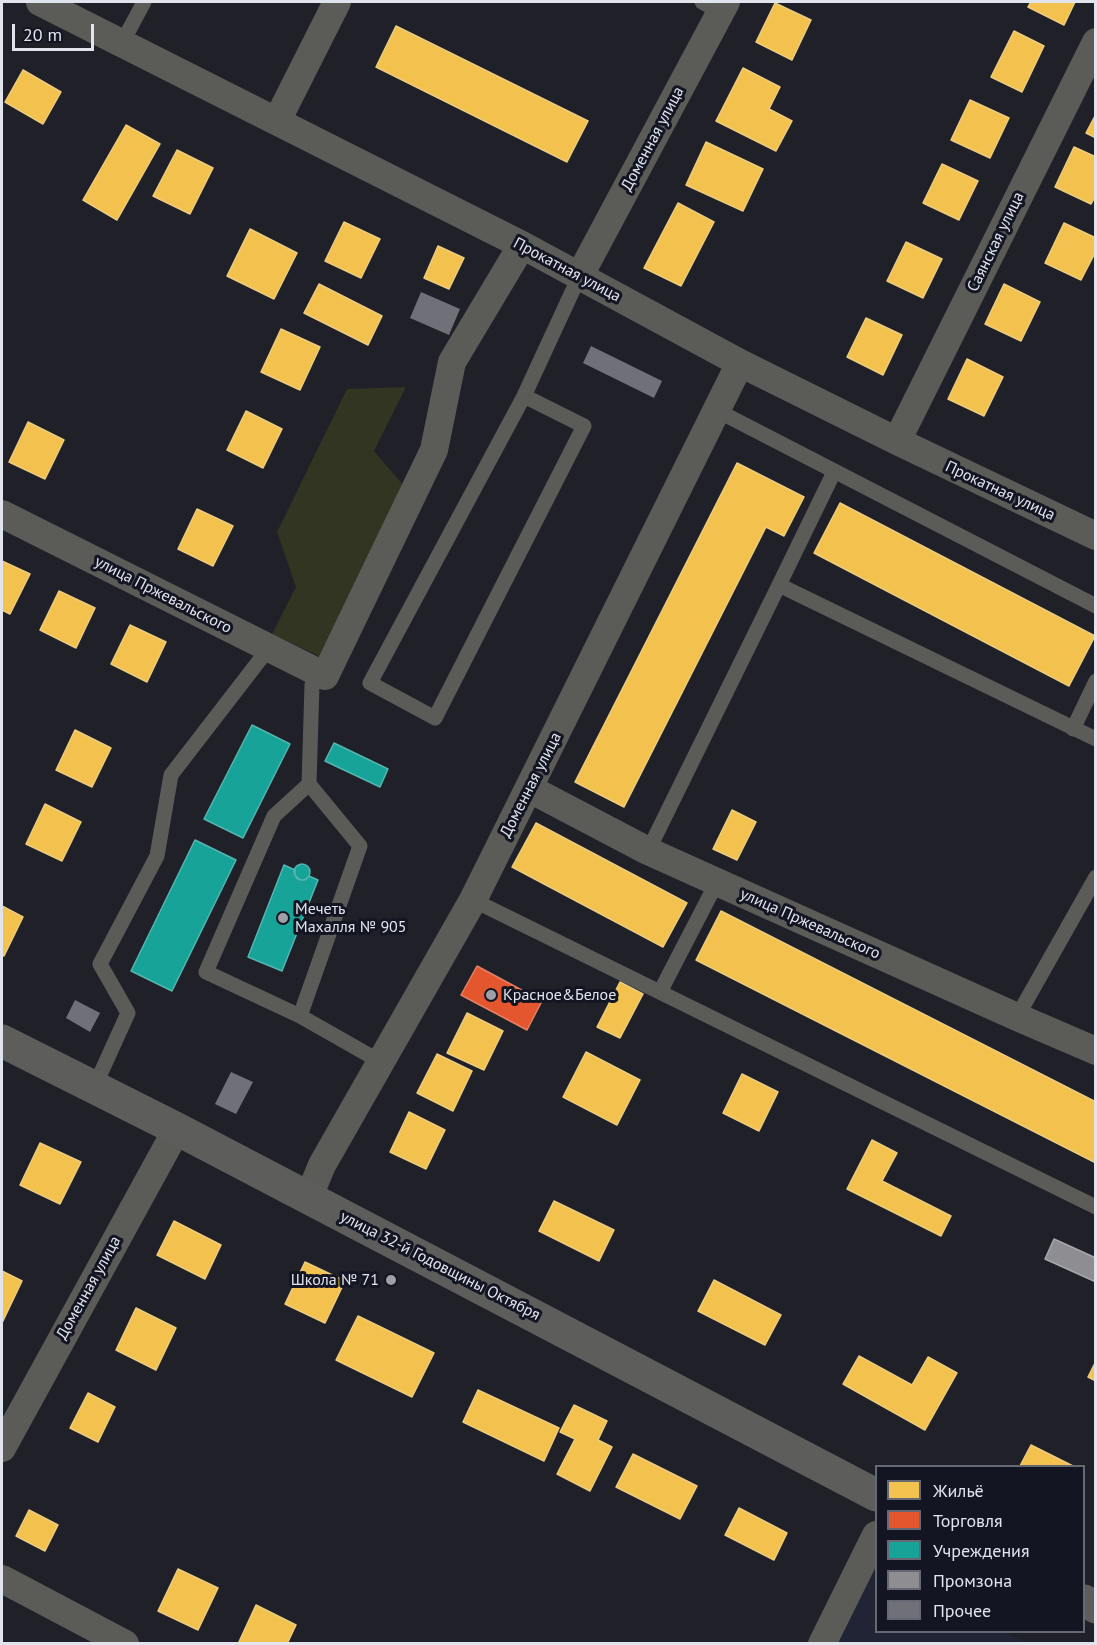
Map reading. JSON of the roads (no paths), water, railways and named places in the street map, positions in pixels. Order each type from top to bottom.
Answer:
[{"type":"main road","name":"улица 32-й Годовщины Октября","points":[[2,1041],[177,1129],[875,1494]]},
{"type":"street","name":"Прокатная улица","points":[[40,2],[522,245],[740,363],[1095,536]]},
{"type":"street","points":[[277,121],[337,2]]},
{"type":"street","name":"Доменная улица","points":[[579,277],[716,5]]},
{"type":"street","name":"Саянская улица","points":[[897,441],[1095,42]]},
{"type":"street","points":[[325,676],[434,450],[452,362],[522,245]]},
{"type":"street","name":"Доменная улица","points":[[308,1199],[322,1165],[473,900],[740,363]]},
{"type":"street","name":"улица Пржевальского","points":[[2,514],[325,676]]},
{"type":"street","name":"улица Пржевальского","points":[[530,789],[648,851],[1095,1051]]},
{"type":"street","name":"Доменная улица","points":[[2,1448],[177,1129]]},
{"type":"street","points":[[822,1644],[875,1537]]},
{"type":"street","points":[[2,1579],[126,1644]]},
{"type":"lane","points":[[122,43],[144,2]]},
{"type":"lane","points":[[524,396],[584,426],[435,718],[370,683],[524,396],[579,277]]},
{"type":"lane","points":[[716,410],[1095,606]]},
{"type":"lane","points":[[648,851],[834,472]]},
{"type":"lane","points":[[779,585],[1095,739]]},
{"type":"lane","points":[[94,1088],[128,1013],[100,964],[157,856],[171,775],[269,648]]},
{"type":"lane","points":[[300,1016],[360,846],[309,784],[312,685],[325,676]]},
{"type":"lane","points":[[1073,729],[1095,681]]},
{"type":"lane","points":[[309,784],[274,816],[206,972],[300,1016],[381,1062]]},
{"type":"lane","points":[[1017,1017],[1095,877]]},
{"type":"lane","points":[[660,992],[717,882]]},
{"type":"lane","points":[[473,900],[1095,1207]]},
{"type":"place","name":"Мечеть Махалля № 905","points":[[283,918]]},
{"type":"place","name":"Красное&Белое","points":[[491,995]]},
{"type":"place","name":"Школа № 71","points":[[391,1280]]}]
